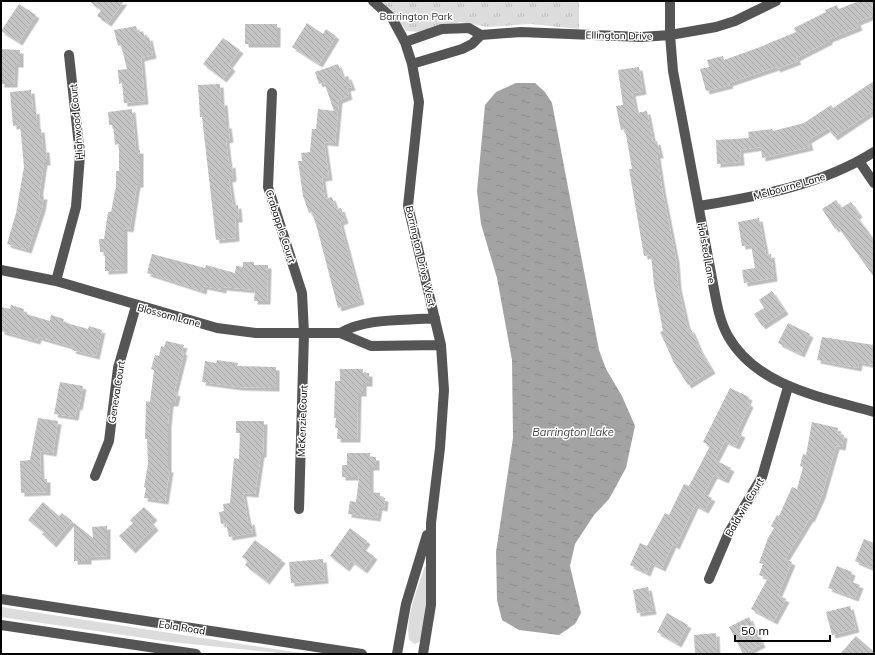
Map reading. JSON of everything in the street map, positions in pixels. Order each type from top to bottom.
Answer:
[{"type":"street","name":"Barrington Drive West","points":[[372,1],[392,18],[405,42],[412,64],[419,102],[408,206],[441,346],[444,390],[440,448],[431,523],[431,605],[423,654]]},
{"type":"street","name":"Halsted Lane","points":[[670,1],[670,34],[673,71],[714,289],[719,313],[728,336],[740,352],[755,367],[788,387],[874,412]]},
{"type":"street","name":"Ellington Drive","points":[[405,42],[442,29],[468,28],[481,35],[521,32],[641,37],[670,34],[716,27],[735,21],[776,1]]},
{"type":"street","points":[[412,64],[462,49],[472,44],[481,35]]},
{"type":"street","name":"Highwood Court","points":[[56,281],[76,207],[80,155],[69,56]]},
{"type":"street","name":"Crabapple Court","points":[[272,93],[268,187],[302,293],[304,333]]},
{"type":"street","name":"Melbourne Lane","points":[[699,206],[761,195],[819,179],[859,161],[874,152]]},
{"type":"street","points":[[859,161],[874,183]]},
{"type":"street","name":"Blossom Lane","points":[[1,270],[56,281],[136,306],[217,328],[256,333],[340,332],[352,326],[372,322],[435,318]]},
{"type":"street","name":"Geneva Court","points":[[95,476],[109,441],[118,368],[136,306]]},
{"type":"street","name":"Blossom Lane","points":[[340,332],[371,346],[441,346]]},
{"type":"street","name":"McKenzie Court","points":[[299,509],[304,333]]},
{"type":"street","name":"Baldwin Court","points":[[709,579],[729,532],[762,477],[788,387]]},
{"type":"street","name":"Barrington Drive West","points":[[398,654],[406,604],[431,523]]},
{"type":"street","name":"Eola Road","points":[[1,599],[362,654]]},
{"type":"street","points":[[1,624],[196,654]]},
{"type":"green space","name":"Barrington Park","points":[[381,1],[579,1],[579,29],[530,24],[488,27],[460,22],[421,32],[406,31],[396,15]]},
{"type":"green space","points":[[425,566],[427,568],[428,605],[421,641],[415,644],[409,640],[408,631],[410,612]]},
{"type":"green space","points":[[1,607],[307,654],[288,654],[171,642],[1,617]]},
{"type":"water","name":"Barrington Lake","points":[[516,83],[535,83],[545,92],[552,103],[599,350],[606,369],[622,396],[635,426],[626,468],[609,499],[594,515],[575,544],[570,566],[581,613],[575,624],[559,635],[519,630],[502,620],[497,600],[496,552],[513,438],[512,360],[497,278],[481,224],[477,191],[485,105],[496,92]]},
{"type":"building","points":[[89,1],[124,1],[108,23],[97,16],[101,10]]},
{"type":"building","points":[[859,1],[874,1],[874,15],[857,22],[859,27],[829,39],[829,41],[796,58],[798,61],[777,69],[776,67],[729,83],[730,85],[706,91],[700,69],[709,67],[707,60],[723,56],[724,60],[760,47],[796,32],[794,28],[826,12],[825,10],[837,5],[839,9]]},
{"type":"building","points":[[19,4],[36,15],[19,42],[1,31]]},
{"type":"building","points":[[307,23],[323,34],[326,29],[336,36],[319,64],[292,47]]},
{"type":"building","points":[[245,24],[277,24],[277,44],[245,44]]},
{"type":"building","points":[[136,26],[138,33],[143,31],[145,38],[149,37],[153,55],[141,58],[145,101],[124,103],[122,83],[119,84],[118,70],[127,69],[121,45],[118,46],[114,30]]},
{"type":"building","points":[[223,38],[240,50],[229,65],[232,68],[223,79],[203,64]]},
{"type":"building","points":[[1,49],[20,50],[20,64],[15,64],[14,84],[1,84]]},
{"type":"building","points":[[338,64],[343,78],[348,76],[352,87],[347,88],[349,96],[339,100],[335,143],[324,142],[329,177],[322,178],[325,199],[332,197],[336,209],[341,208],[345,220],[340,222],[361,301],[338,308],[312,212],[309,213],[303,196],[298,161],[302,161],[301,153],[310,152],[312,129],[316,129],[318,109],[334,111],[324,82],[319,84],[315,72]]},
{"type":"building","points":[[639,67],[643,91],[632,93],[636,113],[647,111],[653,142],[657,141],[660,155],[657,155],[676,259],[678,286],[688,330],[691,329],[700,350],[712,370],[688,385],[674,363],[660,332],[663,331],[654,285],[651,255],[644,256],[629,169],[632,169],[625,129],[621,130],[616,106],[623,105],[618,70]]},
{"type":"building","points":[[874,81],[874,110],[834,137],[828,128],[808,140],[810,147],[762,158],[761,147],[740,150],[741,162],[717,164],[716,140],[749,138],[748,132],[772,129],[773,131],[804,123],[831,105],[833,108]]},
{"type":"building","points":[[220,84],[221,102],[224,102],[226,125],[228,125],[230,139],[226,140],[229,165],[232,164],[233,178],[229,179],[233,206],[238,205],[239,219],[235,219],[236,238],[216,240],[202,117],[200,117],[198,85]]},
{"type":"building","points":[[31,90],[33,111],[36,110],[37,129],[41,129],[43,149],[46,149],[47,162],[44,162],[39,196],[44,196],[42,208],[28,250],[7,244],[16,213],[24,167],[20,125],[13,126],[10,92]]},
{"type":"building","points":[[132,109],[136,150],[140,150],[140,184],[137,184],[130,229],[124,228],[124,270],[105,271],[105,252],[100,252],[99,239],[104,239],[108,212],[111,212],[116,186],[116,171],[119,171],[119,144],[115,145],[113,125],[109,125],[108,112]]},
{"type":"building","points":[[836,200],[841,208],[851,202],[859,214],[856,216],[874,240],[874,277],[838,227],[835,229],[822,209]]},
{"type":"building","points":[[759,218],[766,255],[771,254],[774,278],[744,283],[742,270],[755,268],[751,245],[742,246],[738,222]]},
{"type":"building","points":[[152,254],[205,268],[206,265],[235,273],[236,266],[243,267],[243,262],[254,262],[254,265],[268,265],[267,301],[254,301],[255,290],[223,287],[223,290],[204,286],[203,291],[147,273]]},
{"type":"building","points":[[772,291],[785,311],[762,326],[754,314],[764,308],[759,300]]},
{"type":"building","points":[[11,305],[24,309],[23,313],[50,321],[51,315],[64,319],[63,322],[88,329],[89,326],[102,330],[96,356],[72,350],[73,347],[38,337],[37,341],[1,331],[1,307],[10,309]]},
{"type":"building","points":[[788,323],[810,334],[801,354],[778,343]]},
{"type":"building","points":[[822,337],[874,345],[874,365],[859,362],[858,368],[817,360]]},
{"type":"building","points":[[166,341],[184,345],[182,351],[184,352],[174,392],[177,393],[175,403],[170,403],[168,424],[168,469],[170,469],[165,501],[144,498],[146,488],[144,487],[148,464],[147,439],[145,439],[146,401],[150,402],[154,370],[151,369],[155,355],[159,356],[161,346],[164,347]]},
{"type":"building","points":[[217,360],[238,363],[237,366],[276,367],[276,388],[239,387],[202,382],[205,361],[216,363]]},
{"type":"building","points":[[340,369],[363,369],[363,373],[369,373],[369,383],[363,383],[363,393],[358,393],[357,439],[337,439],[338,428],[335,428],[336,418],[334,418],[335,381],[340,381]]},
{"type":"building","points":[[60,382],[83,386],[79,407],[77,406],[75,417],[54,414]]},
{"type":"building","points":[[730,388],[749,397],[747,402],[750,404],[737,432],[742,434],[736,446],[725,441],[715,460],[731,468],[725,480],[714,475],[704,494],[712,498],[705,510],[695,505],[676,546],[673,544],[662,568],[651,563],[647,573],[630,565],[640,543],[647,546],[665,513],[669,515],[684,484],[689,486],[710,446],[703,442]]},
{"type":"building","points":[[38,418],[58,421],[53,453],[40,451],[41,479],[47,479],[47,492],[21,493],[20,461],[30,460]]},
{"type":"building","points":[[236,421],[264,421],[263,454],[261,454],[255,494],[243,493],[248,522],[251,521],[253,533],[229,537],[226,523],[221,524],[219,512],[224,511],[223,504],[230,503],[234,458],[239,459],[240,433],[236,433]]},
{"type":"building","points":[[812,422],[838,428],[837,433],[844,435],[842,447],[836,446],[822,495],[811,519],[810,518],[785,559],[792,562],[778,595],[786,599],[774,621],[751,609],[768,578],[759,575],[763,564],[759,563],[768,538],[774,528],[771,526],[777,515],[779,516],[792,487],[797,489],[803,467],[800,466],[803,454],[806,455]]},
{"type":"building","points":[[347,453],[370,453],[370,457],[376,457],[376,467],[370,467],[370,492],[380,493],[380,497],[385,498],[384,508],[379,507],[377,518],[348,514],[350,501],[356,502],[359,477],[342,477],[342,465],[347,465]]},
{"type":"building","points":[[43,502],[59,516],[62,513],[72,521],[53,544],[42,534],[44,532],[28,520]]},
{"type":"building","points":[[144,507],[154,517],[150,521],[155,527],[132,550],[119,536],[133,523],[130,520]]},
{"type":"building","points":[[74,523],[93,538],[92,527],[107,526],[107,556],[88,557],[88,561],[74,561]]},
{"type":"building","points":[[350,528],[367,541],[362,548],[374,556],[364,570],[351,561],[346,568],[330,556]]},
{"type":"building","points":[[864,539],[874,543],[874,569],[855,561]]},
{"type":"building","points":[[255,540],[282,560],[266,581],[245,565],[248,561],[242,557]]},
{"type":"building","points":[[323,559],[325,580],[291,583],[289,562]]},
{"type":"building","points":[[837,566],[852,572],[849,581],[860,585],[855,598],[828,588]]},
{"type":"building","points":[[648,587],[653,611],[637,613],[633,590]]},
{"type":"building","points":[[850,606],[856,629],[832,635],[826,612]]},
{"type":"building","points":[[667,613],[688,625],[678,644],[657,632]]},
{"type":"building","points":[[749,617],[762,644],[743,654],[729,627]]},
{"type":"building","points":[[716,633],[717,654],[695,654],[694,635]]},
{"type":"building","points":[[856,636],[874,652],[874,654],[840,654]]}]
